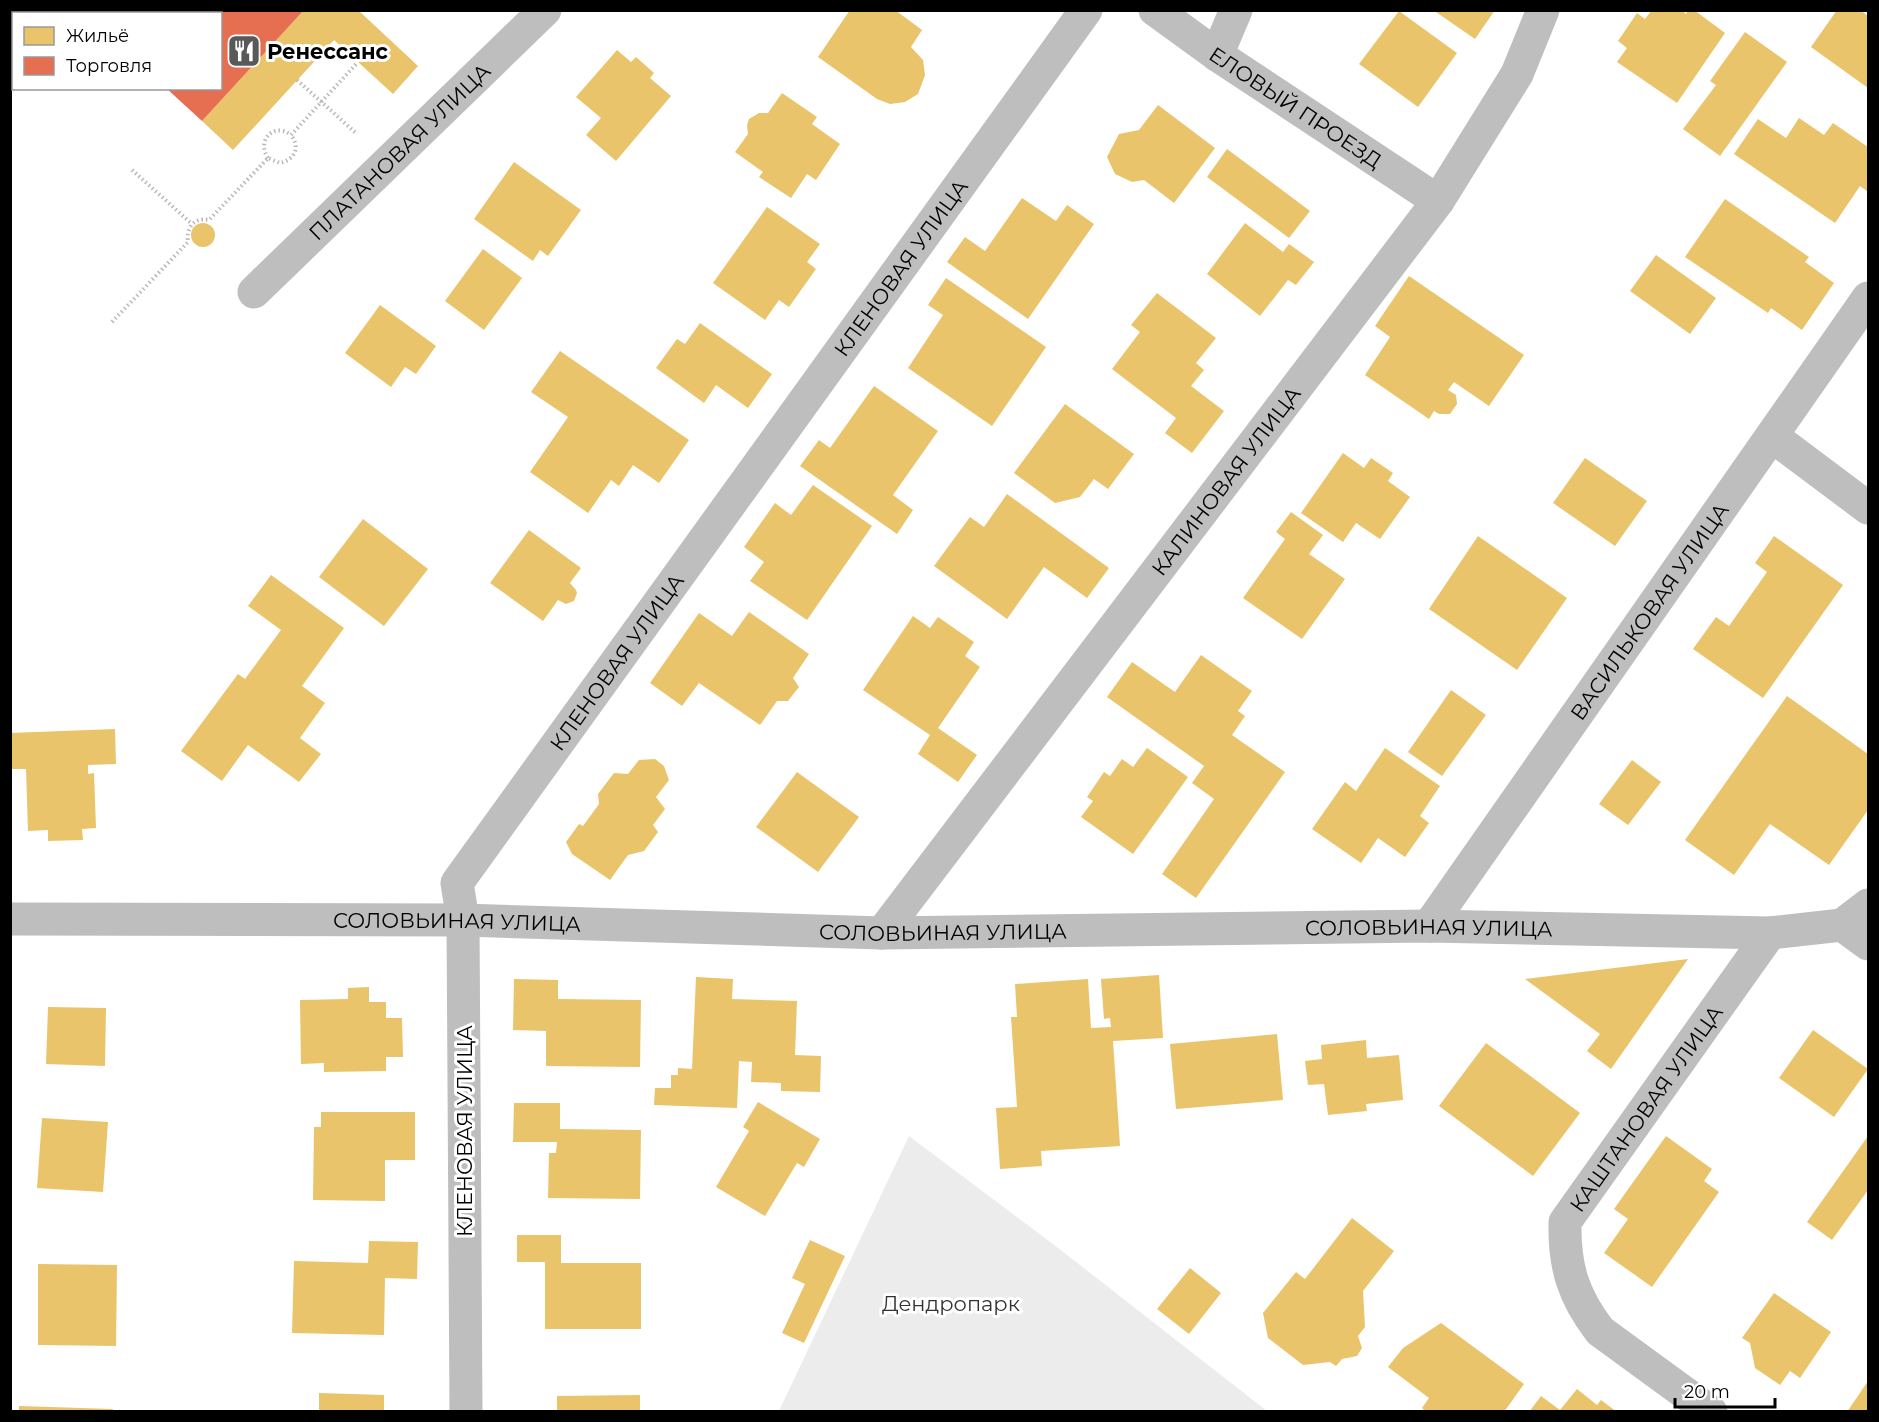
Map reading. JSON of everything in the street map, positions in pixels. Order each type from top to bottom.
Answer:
[{"type":"street","name":"ПЛАТАНОВАЯ УЛИЦА","points":[[254,292],[545,10]]},
{"type":"street","name":"КЛЕНОВАЯ УЛИЦА","points":[[466,1412],[463,920],[457,883],[1086,10]]},
{"type":"street","name":"ЕЛОВЫЙ ПРОЕЗД","points":[[1155,10],[1217,55],[1438,201]]},
{"type":"street","points":[[1217,55],[1236,10]]},
{"type":"street","name":"КАЛИНОВАЯ УЛИЦА","points":[[882,933],[1438,201],[1516,74],[1543,10]]},
{"type":"street","name":"ВАСИЛЬКОВАЯ УЛИЦА","points":[[1429,926],[1869,298]]},
{"type":"street","points":[[1772,436],[1869,508]]},
{"type":"street","points":[[1869,906],[1842,925],[1869,944]]},
{"type":"street","name":"СОЛОВЬИНАЯ УЛИЦА","points":[[10,919],[463,920],[882,933],[1429,926],[1770,933],[1842,925]]},
{"type":"street","name":"КАШТАНОВАЯ УЛИЦА","points":[[1711,1412],[1600,1331],[1590,1319],[1570,1277],[1565,1249],[1565,1222],[1770,933]]},
{"type":"path","points":[[291,135],[358,62]]},
{"type":"path","points":[[297,80],[357,134]]},
{"type":"path","points":[[283,130],[295,139],[296,150],[290,159],[280,163],[268,158],[263,144],[268,135],[283,130]]},
{"type":"path","points":[[112,322],[188,242],[188,229],[197,220],[209,220],[268,158]]},
{"type":"path","points":[[132,170],[192,225]]},
{"type":"green space","name":"Дендропарк","points":[[909,1136],[1053,1244],[1267,1411],[779,1411]]},
{"type":"building: Жильё","points":[[304,10],[358,10],[418,66],[393,94],[334,40],[233,150],[202,121]]},
{"type":"building: Жильё","points":[[850,10],[895,10],[922,30],[911,47],[923,60],[925,75],[918,94],[905,102],[890,104],[877,99],[818,57]]},
{"type":"building: Жильё","points":[[1433,10],[1495,10],[1475,39]]},
{"type":"building: Жильё","points":[[1652,10],[1681,10],[1686,14],[1688,10],[1694,10],[1725,33],[1677,103],[1617,62],[1627,48],[1618,41],[1637,13],[1645,19]]},
{"type":"building: Жильё","points":[[1837,10],[1860,10],[1868,16],[1868,88],[1811,47]]},
{"type":"building: Жильё","points":[[1399,11],[1457,53],[1418,107],[1359,64]]},
{"type":"building: Жильё","points":[[1745,32],[1787,62],[1720,156],[1683,129],[1716,85],[1710,81]]},
{"type":"building: Жильё","points":[[617,50],[631,62],[636,57],[654,73],[650,78],[671,96],[616,161],[586,135],[601,118],[576,97]]},
{"type":"building: Жильё","points":[[782,93],[817,117],[812,124],[840,144],[816,180],[807,174],[791,198],[759,177],[763,172],[735,152],[748,134],[749,119],[759,113],[768,113]]},
{"type":"building: Жильё","points":[[1158,105],[1215,148],[1174,203],[1144,180],[1132,182],[1115,174],[1107,157],[1119,134],[1139,130]]},
{"type":"building: Жильё","points":[[1799,118],[1824,135],[1833,123],[1868,147],[1868,192],[1860,186],[1835,223],[1734,154],[1758,119],[1786,138]]},
{"type":"building: Жильё","points":[[1227,149],[1310,211],[1289,238],[1207,177]]},
{"type":"building: Жильё","points":[[514,162],[581,210],[548,256],[540,250],[533,261],[474,219]]},
{"type":"building: Жильё","points":[[1022,198],[1056,221],[1067,205],[1094,224],[1028,319],[947,262],[965,237],[985,251]]},
{"type":"building: Жильё","points":[[1725,199],[1809,257],[1805,262],[1834,283],[1802,330],[1771,308],[1768,313],[1685,257]]},
{"type":"building: Жильё","points":[[767,207],[820,244],[807,262],[816,269],[789,307],[779,300],[765,320],[713,283]]},
{"type":"building: Жильё","points":[[203,223],[212,226],[215,235],[212,244],[203,247],[194,244],[191,235],[194,226]]},
{"type":"building: Жильё","points":[[1245,223],[1283,252],[1289,244],[1314,262],[1296,285],[1288,280],[1260,316],[1207,274]]},
{"type":"building: Жильё","points":[[483,249],[522,278],[484,330],[445,301]]},
{"type":"building: Жильё","points":[[1656,255],[1716,298],[1690,334],[1630,291]]},
{"type":"building: Жильё","points":[[1409,276],[1524,355],[1489,406],[1454,382],[1448,390],[1456,395],[1457,404],[1450,414],[1439,414],[1434,411],[1429,419],[1365,375],[1390,337],[1375,326]]},
{"type":"building: Жильё","points":[[946,278],[1046,347],[992,426],[908,368],[943,315],[928,305]]},
{"type":"building: Жильё","points":[[1157,293],[1216,338],[1196,363],[1204,370],[1191,386],[1224,411],[1192,453],[1165,433],[1176,418],[1112,369],[1140,332],[1131,325]]},
{"type":"building: Жильё","points":[[380,305],[436,346],[416,374],[405,367],[391,387],[345,353]]},
{"type":"building: Жильё","points":[[700,323],[772,374],[748,408],[716,385],[704,403],[656,368],[677,339],[685,344]]},
{"type":"building: Жильё","points":[[560,351],[689,440],[659,483],[633,465],[619,486],[611,480],[588,513],[530,472],[568,417],[531,392]]},
{"type":"building: Жильё","points":[[874,386],[938,431],[893,495],[913,510],[897,534],[800,466],[819,440],[830,448]]},
{"type":"building: Жильё","points":[[1065,404],[1134,454],[1108,489],[1094,479],[1080,497],[1055,503],[1014,473]]},
{"type":"building: Жильё","points":[[1343,453],[1364,468],[1371,458],[1393,473],[1388,481],[1410,497],[1380,539],[1356,523],[1343,542],[1301,513]]},
{"type":"building: Жильё","points":[[1585,458],[1647,501],[1615,546],[1553,503]]},
{"type":"building: Жильё","points":[[813,485],[872,526],[807,620],[750,581],[764,562],[744,547],[775,503],[791,515]]},
{"type":"building: Жильё","points":[[1007,494],[1109,568],[1087,598],[1044,567],[1007,619],[934,566],[970,517],[984,527]]},
{"type":"building: Жильё","points":[[1291,512],[1323,535],[1309,554],[1345,579],[1302,639],[1243,598],[1285,539],[1276,532]]},
{"type":"building: Жильё","points":[[363,519],[428,569],[384,626],[319,577]]},
{"type":"building: Жильё","points":[[529,530],[581,568],[570,583],[577,593],[574,601],[566,604],[558,600],[543,621],[490,583]]},
{"type":"building: Жильё","points":[[1478,536],[1567,598],[1517,670],[1429,609]]},
{"type":"building: Жильё","points":[[1774,536],[1843,585],[1763,698],[1693,649],[1716,617],[1729,626],[1767,572],[1755,563]]},
{"type":"building: Жильё","points":[[271,575],[344,628],[302,686],[325,703],[300,738],[321,754],[299,782],[248,745],[222,781],[181,751],[238,674],[245,679],[281,630],[248,606]]},
{"type":"building: Жильё","points":[[749,612],[809,654],[793,678],[799,687],[788,701],[777,701],[760,725],[699,683],[682,706],[650,683],[699,613],[732,636]]},
{"type":"building: Жильё","points":[[913,616],[930,628],[938,617],[974,642],[965,656],[980,667],[938,728],[977,755],[958,782],[918,754],[930,735],[863,690]]},
{"type":"building: Жильё","points":[[1201,655],[1252,691],[1238,711],[1245,716],[1232,735],[1285,772],[1196,898],[1162,874],[1214,799],[1192,783],[1204,766],[1107,697],[1132,662],[1175,692]]},
{"type":"building: Жильё","points":[[1451,690],[1486,715],[1442,776],[1408,752]]},
{"type":"building: Жильё","points":[[1787,696],[1868,754],[1868,810],[1829,865],[1770,824],[1734,875],[1685,840]]},
{"type":"building: Жильё","points":[[115,729],[116,764],[88,765],[88,774],[94,773],[96,828],[82,829],[83,840],[48,841],[48,830],[28,831],[26,769],[11,769],[10,733]]},
{"type":"building: Жильё","points":[[1147,748],[1188,777],[1133,854],[1081,817],[1093,801],[1087,797],[1104,772],[1110,776],[1122,759],[1133,767]]},
{"type":"building: Жильё","points":[[1385,748],[1440,786],[1420,816],[1429,823],[1405,857],[1378,838],[1361,863],[1312,829],[1345,782],[1356,791]]},
{"type":"building: Жильё","points":[[655,759],[664,766],[669,780],[656,797],[665,809],[653,825],[658,832],[644,851],[628,855],[610,880],[572,854],[566,842],[579,824],[583,826],[599,804],[598,794],[614,773],[628,774],[639,760]]},
{"type":"building: Жильё","points":[[1632,760],[1661,782],[1628,825],[1599,804]]},
{"type":"building: Жильё","points":[[797,772],[859,817],[818,872],[756,827]]},
{"type":"building: Жильё","points":[[1688,959],[1611,1069],[1587,1051],[1600,1034],[1525,979]]},
{"type":"building: Жильё","points":[[1159,975],[1163,1038],[1113,1041],[1120,1146],[1041,1151],[1042,1166],[1000,1169],[996,1108],[1017,1107],[1011,1017],[1017,1017],[1015,984],[1088,979],[1091,1028],[1111,1027],[1110,1018],[1104,1019],[1101,979]]},
{"type":"building: Жильё","points":[[696,977],[733,979],[732,999],[797,1001],[795,1055],[821,1056],[820,1092],[781,1091],[781,1083],[751,1082],[752,1062],[739,1061],[737,1108],[654,1105],[655,1088],[671,1088],[671,1075],[678,1075],[678,1068],[692,1069]]},
{"type":"building: Жильё","points":[[514,979],[558,980],[558,999],[641,1000],[640,1067],[546,1066],[546,1031],[513,1030]]},
{"type":"building: Жильё","points":[[369,987],[369,1002],[386,1002],[386,1018],[402,1018],[403,1057],[386,1057],[386,1071],[324,1072],[324,1063],[301,1064],[300,1000],[348,999],[348,988]]},
{"type":"building: Жильё","points":[[48,1007],[106,1008],[105,1066],[46,1064]]},
{"type":"building: Жильё","points":[[1813,1030],[1868,1069],[1834,1117],[1779,1078]]},
{"type":"building: Жильё","points":[[1277,1034],[1283,1100],[1176,1109],[1170,1044]]},
{"type":"building: Жильё","points":[[1366,1040],[1367,1058],[1399,1055],[1403,1100],[1366,1104],[1367,1111],[1328,1115],[1324,1084],[1308,1085],[1305,1061],[1322,1059],[1321,1045]]},
{"type":"building: Жильё","points":[[1486,1043],[1580,1113],[1533,1176],[1439,1106]]},
{"type":"building: Жильё","points":[[758,1102],[820,1139],[804,1167],[797,1163],[765,1216],[716,1187],[749,1131],[743,1127]]},
{"type":"building: Жильё","points":[[514,1103],[560,1103],[560,1129],[641,1130],[640,1199],[548,1198],[549,1153],[556,1153],[557,1142],[513,1142]]},
{"type":"building: Жильё","points":[[321,1112],[415,1112],[415,1160],[385,1160],[385,1201],[313,1200],[314,1127],[321,1127]]},
{"type":"building: Жильё","points":[[42,1118],[108,1122],[103,1192],[37,1188]]},
{"type":"building: Жильё","points":[[1666,1136],[1712,1169],[1704,1181],[1719,1192],[1652,1287],[1604,1253],[1628,1219],[1614,1209]]},
{"type":"building: Жильё","points":[[1868,1136],[1868,1190],[1832,1240],[1807,1222]]},
{"type":"building: Жильё","points":[[1352,1218],[1394,1251],[1363,1291],[1365,1327],[1358,1336],[1362,1348],[1357,1356],[1342,1359],[1336,1366],[1330,1362],[1303,1365],[1268,1338],[1263,1313],[1296,1272],[1305,1279]]},
{"type":"building: Жильё","points":[[517,1235],[561,1235],[561,1263],[641,1263],[641,1329],[545,1329],[545,1262],[517,1262]]},
{"type":"building: Жильё","points":[[810,1240],[845,1256],[804,1343],[782,1333],[805,1284],[792,1278]]},
{"type":"building: Жильё","points":[[369,1241],[418,1242],[417,1279],[385,1278],[384,1335],[292,1333],[294,1261],[368,1263]]},
{"type":"building: Жильё","points":[[38,1264],[117,1265],[116,1346],[38,1345]]},
{"type":"building: Жильё","points":[[1190,1268],[1221,1293],[1189,1334],[1157,1309]]},
{"type":"building: Жильё","points":[[1774,1293],[1831,1332],[1800,1378],[1790,1371],[1780,1385],[1755,1368],[1750,1343],[1742,1338]]},
{"type":"building: Жильё","points":[[1441,1323],[1524,1384],[1504,1412],[1426,1412],[1422,1408],[1429,1398],[1388,1367],[1403,1348]]},
{"type":"building: Жильё","points":[[1868,1381],[1868,1412],[1847,1412]]},
{"type":"building: Жильё","points":[[1577,1389],[1597,1405],[1601,1400],[1617,1412],[1529,1412],[1541,1396],[1560,1410]]},
{"type":"building: Жильё","points":[[319,1393],[384,1395],[384,1412],[319,1412]]},
{"type":"building: Жильё","points":[[640,1395],[640,1412],[557,1412],[557,1396]]},
{"type":"building: Жильё","points":[[19,1406],[113,1409],[113,1412],[19,1412]]},
{"type":"building: Торговля","name":"Ренессанс","points":[[152,10],[304,10],[202,121],[168,90],[222,90],[222,12],[150,12]]},
{"type":"place","name":"Ренессанс","points":[[244,51]]}]
